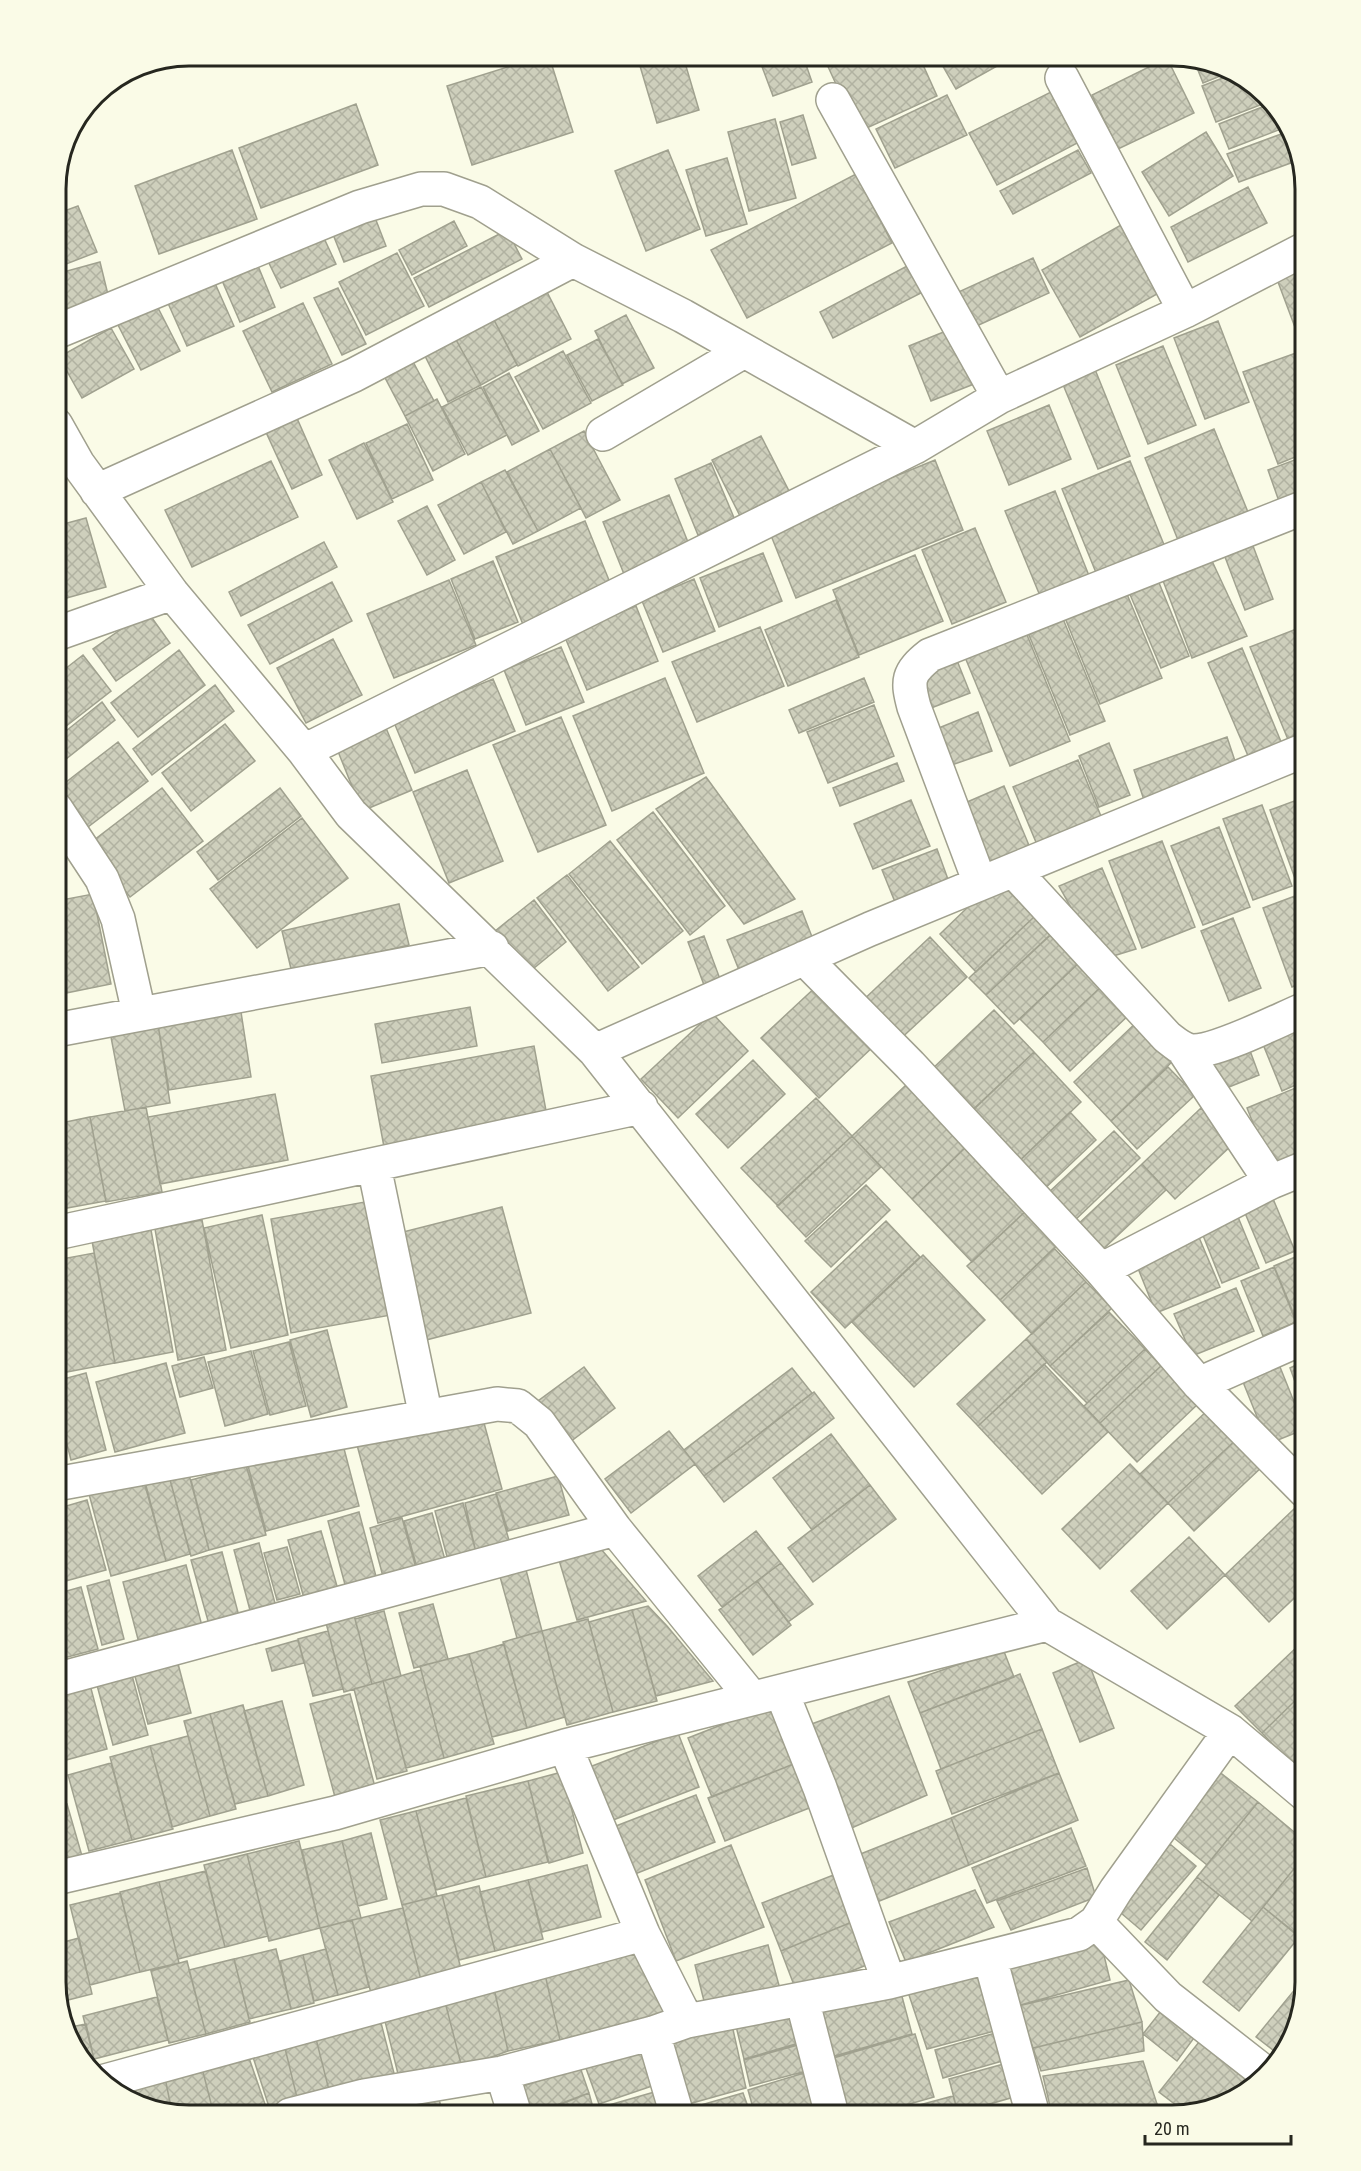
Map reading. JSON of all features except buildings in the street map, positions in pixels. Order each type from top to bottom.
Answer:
[{"type":"street","points":[[1062,78],[1185,311]]},
{"type":"street","points":[[833,100],[999,397]]},
{"type":"street","points":[[66,328],[360,207],[422,189],[444,189],[480,202],[573,261],[744,351],[835,405],[915,447]]},
{"type":"street","points":[[304,751],[915,447],[999,397],[1185,311],[1295,254]]},
{"type":"street","points":[[98,491],[354,375],[573,261]]},
{"type":"street","points":[[603,434],[744,351]]},
{"type":"street","points":[[67,467],[98,491],[172,593],[304,751],[351,814],[492,948],[595,1051],[1047,1624],[1230,1731],[1295,1786]]},
{"type":"street","points":[[980,883],[914,707],[909,687],[916,666],[930,655],[1295,511]]},
{"type":"street","points":[[66,630],[172,593]]},
{"type":"street","points":[[595,1051],[980,883],[1295,754]]},
{"type":"street","points":[[66,824],[102,879],[117,919],[139,1014]]},
{"type":"street","points":[[1014,871],[1167,1037],[1183,1049],[1271,1182]]},
{"type":"street","points":[[66,1028],[492,948]]},
{"type":"street","points":[[804,958],[910,1065],[1101,1270],[1199,1384],[1295,1481]]},
{"type":"street","points":[[1183,1049],[1194,1051],[1218,1045],[1295,1013]]},
{"type":"street","points":[[66,1231],[641,1107]]},
{"type":"street","points":[[374,1166],[426,1417]]},
{"type":"street","points":[[1101,1270],[1271,1182],[1295,1172]]},
{"type":"street","points":[[1199,1384],[1295,1341]]},
{"type":"street","points":[[66,1482],[497,1404],[518,1406],[539,1423],[615,1528],[767,1695],[820,1788],[890,1982]]},
{"type":"street","points":[[66,1677],[615,1528]]},
{"type":"street","points":[[66,1876],[335,1813],[565,1746],[1047,1624]]},
{"type":"street","points":[[370,2105],[653,2033],[687,2021],[890,1982],[990,1959],[1079,1934],[1096,1922],[1121,1882],[1230,1731]]},
{"type":"street","points":[[565,1746],[643,1934],[687,2021]]},
{"type":"street","points":[[1096,1922],[1168,1997],[1259,2069]]},
{"type":"street","points":[[113,2079],[643,1934]]},
{"type":"street","points":[[990,1959],[1030,2105]]},
{"type":"street","points":[[802,2000],[829,2105]]},
{"type":"street","points":[[653,2033],[674,2105]]},
{"type":"street","points":[[502,2073],[512,2105]]}]
